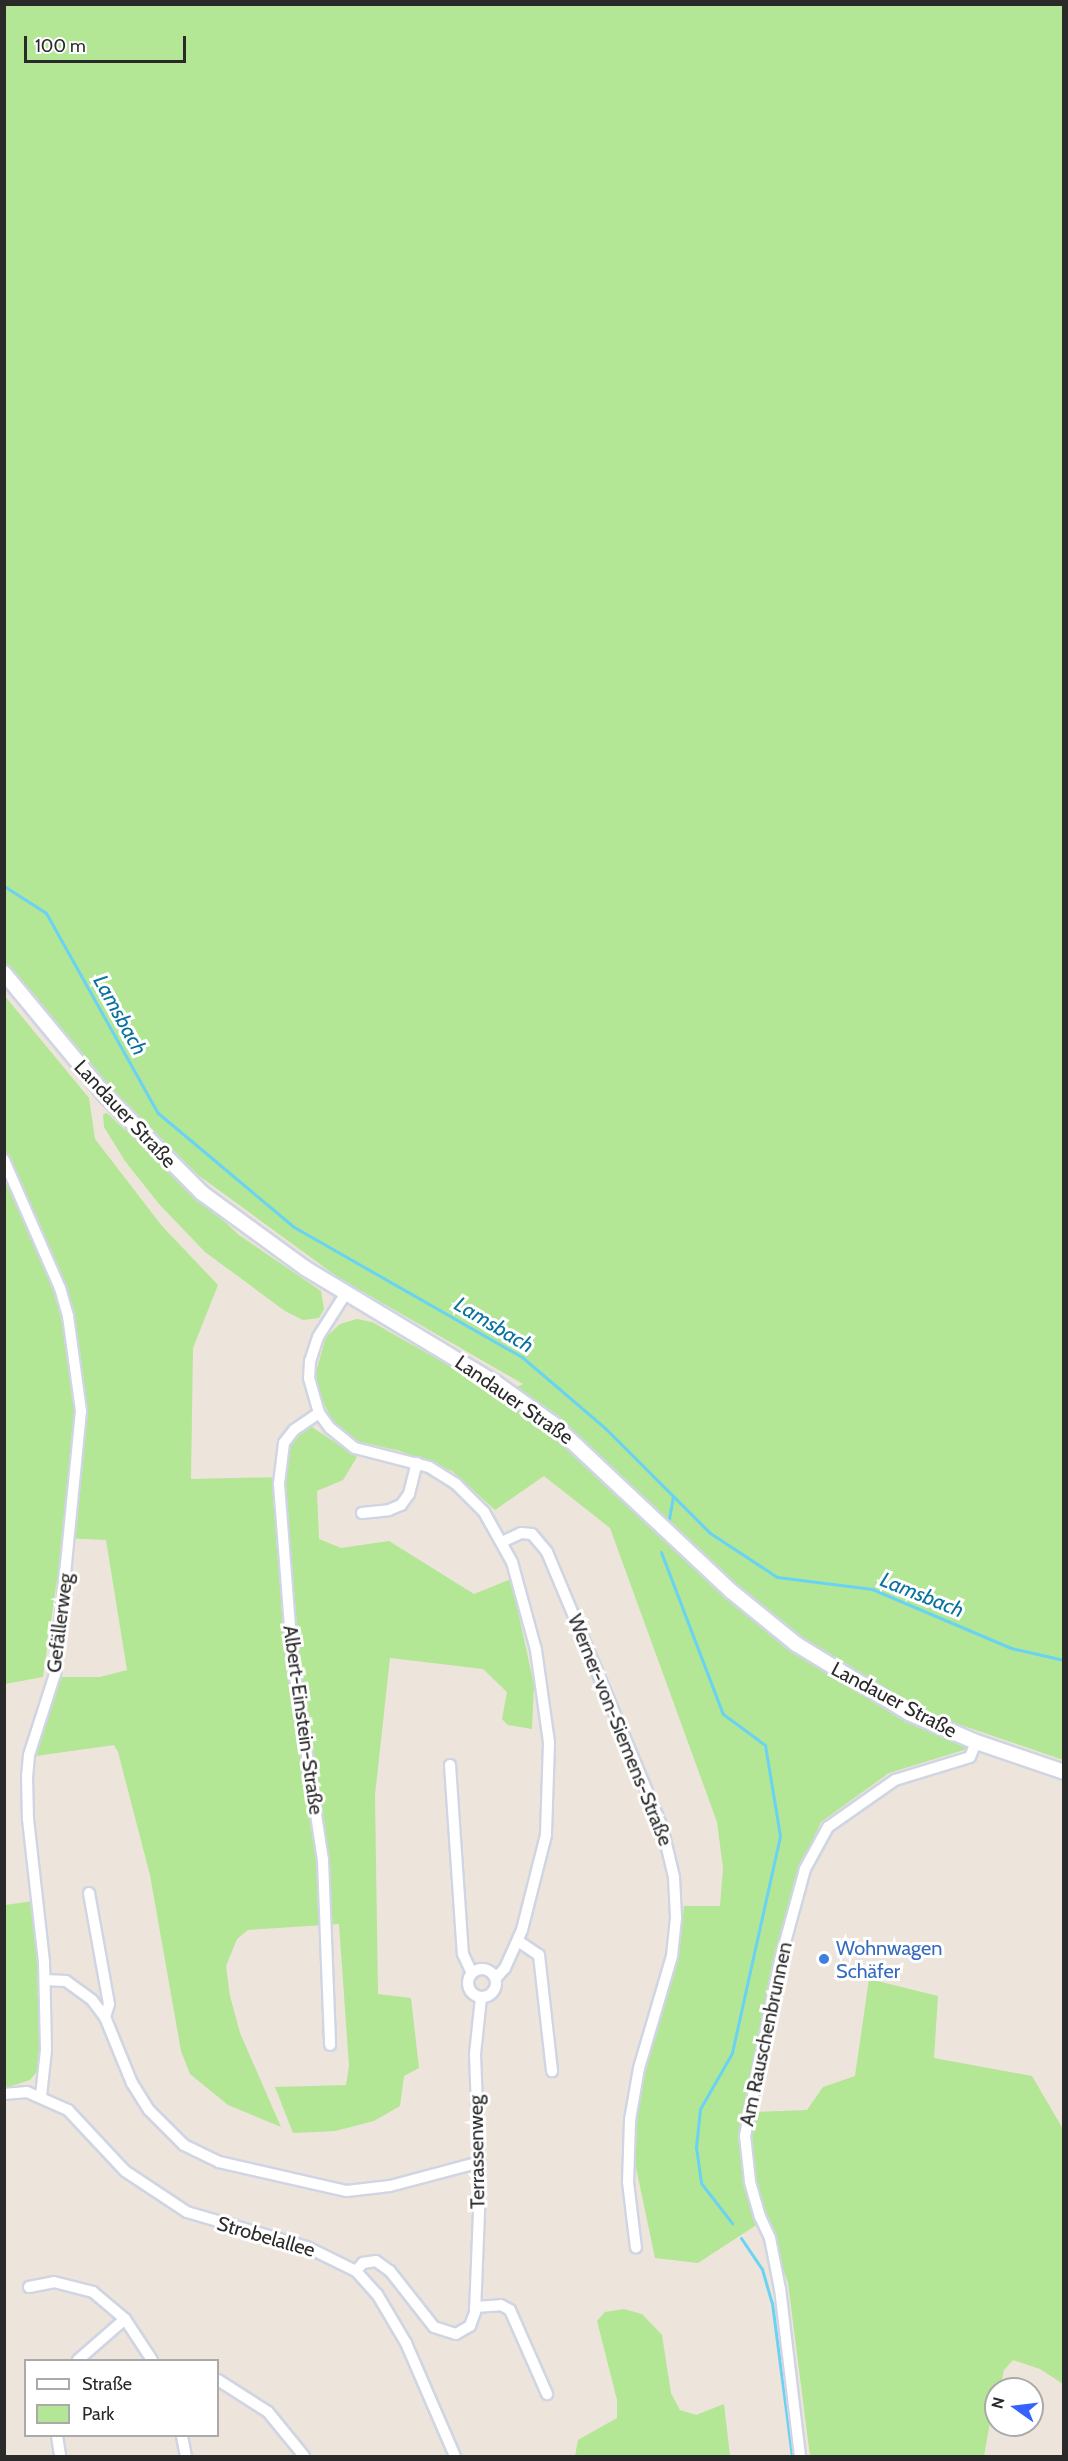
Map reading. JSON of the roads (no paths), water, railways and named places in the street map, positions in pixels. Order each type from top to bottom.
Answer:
[{"type":"main road","name":"Landauer Straße","points":[[4,973],[104,1094],[169,1162],[238,1221],[346,1293],[496,1383],[552,1424],[730,1591],[796,1644],[909,1713],[976,1742],[1064,1772]]},
{"type":"street","name":"Gefällerweg","points":[[4,1160],[60,1288],[68,1316],[81,1411],[55,1674],[29,1755],[27,1776],[45,1980],[46,2050],[41,2096]]},
{"type":"street","points":[[346,1293],[318,1337],[310,1361],[309,1378],[319,1413],[330,1428],[356,1448],[417,1463],[440,1473],[469,1495],[504,1542],[536,1650],[549,1743],[546,1835],[537,1880],[518,1941],[496,1978],[492,1994],[481,1998],[468,1985],[472,1972],[463,1954],[450,1765]]},
{"type":"street","name":"Albert-Einstein-Straße","points":[[319,1413],[294,1430],[284,1443],[279,1484],[293,1664],[323,1860],[330,2045]]},
{"type":"street","points":[[362,1513],[401,1505],[409,1494],[417,1463]]},
{"type":"street","name":"Werner-von-Siemens-Straße","points":[[504,1542],[521,1533],[532,1534],[547,1552],[663,1827],[672,1869],[676,1918],[674,1947],[639,2068],[630,2120],[628,2182],[636,2248]]},
{"type":"street","name":"Am Rauschenbrunnen","points":[[800,2457],[780,2289],[770,2238],[760,2217],[750,2181],[745,2136],[783,1950],[805,1869],[828,1827],[895,1780],[970,1757],[976,1742]]},
{"type":"street","points":[[89,1893],[109,2004],[105,2018]]},
{"type":"street","points":[[518,1941],[539,1955],[552,2071]]},
{"type":"street","points":[[472,1972],[488,1970],[496,1978]]},
{"type":"street","points":[[45,1980],[75,1985],[105,2018],[132,2083],[149,2110],[184,2145],[219,2162],[346,2191],[390,2186],[480,2162]]},
{"type":"street","name":"Terrassenweg","points":[[356,2271],[369,2260],[383,2264],[435,2327],[449,2334],[466,2330],[475,2307],[480,2162],[475,2054],[481,1998]]},
{"type":"street","name":"Strobelallee","points":[[4,2094],[15,2091],[41,2096],[68,2110],[124,2172],[163,2200],[212,2221],[321,2253],[356,2271],[377,2294],[402,2335],[455,2457]]},
{"type":"street","points":[[29,2287],[54,2282],[83,2288],[104,2299],[125,2319],[151,2359]]},
{"type":"street","points":[[475,2307],[501,2305],[510,2310],[547,2394]]},
{"type":"street","points":[[80,2359],[125,2319]]},
{"type":"street","points":[[219,2381],[268,2412],[304,2457]]},
{"type":"street","points":[[57,2437],[60,2457]]},
{"type":"street","points":[[182,2437],[186,2457]]},
{"type":"waterway","name":"Lamsbach","points":[[4,886],[46,913],[158,1113],[294,1227],[522,1357],[605,1428],[710,1533],[777,1577],[872,1589],[1011,1648],[1064,1660]]},
{"type":"waterway","points":[[669,1519],[673,1497]]},
{"type":"waterway","points":[[661,1552],[723,1714],[765,1745],[780,1836],[732,2053],[700,2109],[696,2147],[701,2183],[732,2223]]},
{"type":"waterway","points":[[741,2238],[762,2269],[772,2303],[792,2456]]},
{"type":"place","name":"Wohnwagen Schäfer","points":[[824,1959]]}]
